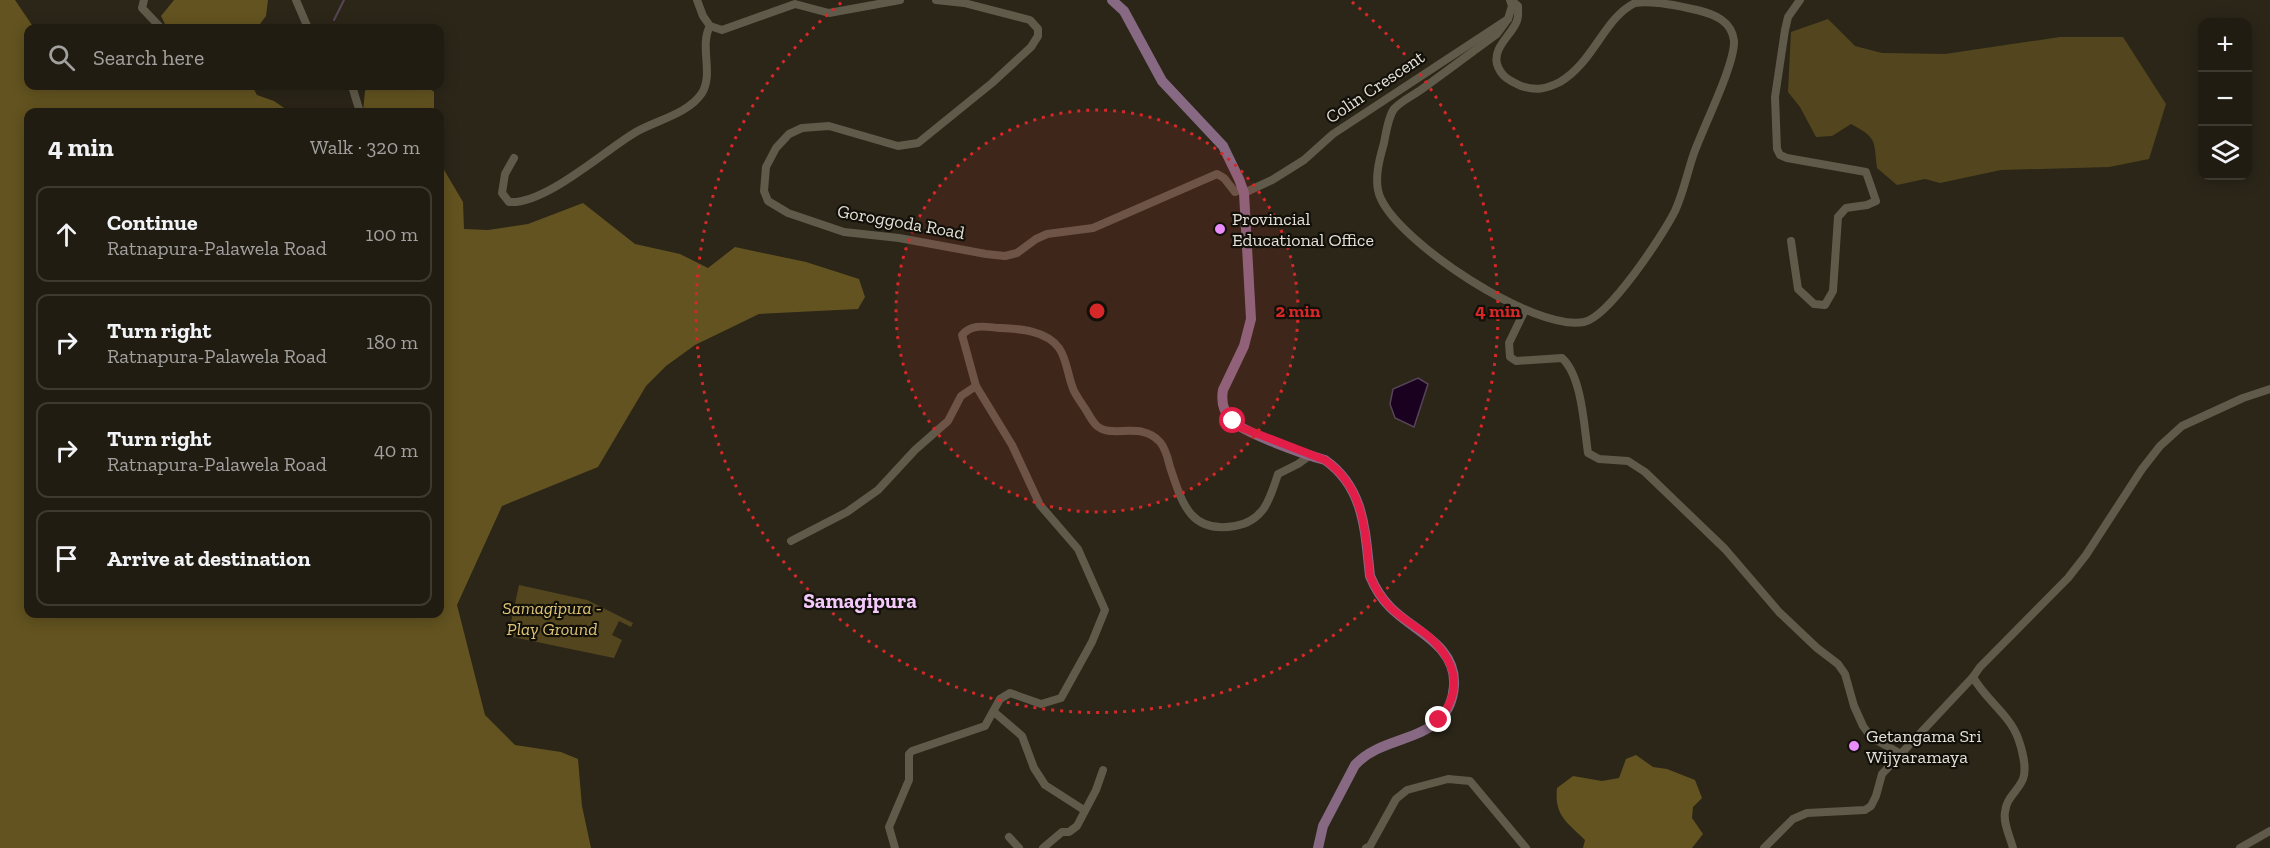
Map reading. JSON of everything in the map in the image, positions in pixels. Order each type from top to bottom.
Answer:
[{"type":"main road","points":[[1112,0],[1125,11],[1162,81],[1222,146],[1243,191],[1251,320],[1244,346],[1223,390],[1222,404],[1226,413],[1240,427],[1309,456],[1325,460],[1347,480],[1358,502],[1370,576],[1374,585],[1391,608],[1436,644],[1452,668],[1453,698],[1439,720],[1427,728],[1374,749],[1355,765],[1323,826],[1318,848]]},
{"type":"street","points":[[144,0],[142,8],[157,24]]},
{"type":"street","points":[[296,0],[306,24]]},
{"type":"street","points":[[697,0],[710,26],[722,30],[734,28],[774,10],[795,4],[829,13],[900,0]]},
{"type":"street","name":"Goroggoda Road","points":[[936,0],[963,3],[1030,20],[1038,29],[1038,36],[1031,47],[918,143],[898,146],[829,126],[802,128],[789,134],[776,148],[766,167],[764,191],[768,201],[788,213],[844,232],[899,238],[986,254],[1005,255],[1017,253],[1036,238],[1047,234],[1093,228],[1217,174],[1224,178],[1235,192],[1243,191]]},
{"type":"street","points":[[1510,0],[1518,6],[1518,21],[1497,52],[1497,63],[1506,80],[1530,89],[1546,89],[1568,77],[1584,63],[1620,12],[1637,1],[1655,0],[1721,18],[1731,30],[1734,42],[1731,59],[1698,140],[1676,209],[1653,248],[1606,308],[1583,322],[1567,321],[1525,310],[1460,275],[1406,231],[1381,200],[1376,186],[1392,110],[1497,34],[1508,19],[1512,6],[1510,0]]},
{"type":"street","points":[[1791,241],[1798,289],[1814,304],[1825,305],[1833,291],[1838,217],[1846,207],[1867,205],[1875,201],[1866,172],[1787,158],[1780,155],[1777,149],[1775,97],[1785,30],[1788,17],[1800,0]]},
{"type":"street","name":"Colin Crescent","points":[[1243,191],[1272,180],[1304,160],[1333,135],[1508,19]]},
{"type":"street","points":[[514,158],[505,174],[502,193],[509,202],[518,203],[533,198],[592,164],[634,133],[688,108],[702,92],[706,78],[705,35],[710,26]]},
{"type":"street","points":[[352,90],[359,108]]},
{"type":"street","points":[[1525,310],[1509,344],[1510,357],[1516,361],[1562,358],[1569,364],[1578,393],[1588,453],[1599,459],[1628,461],[1653,479],[1725,549],[1779,612],[1817,648],[1838,664],[1845,674],[1854,706],[1863,726],[1871,737],[1899,753]]},
{"type":"street","points":[[895,848],[889,827],[909,780],[909,753],[912,750],[985,726],[1000,699],[1010,693],[1041,704],[1061,698],[1092,642],[1105,610],[1078,549],[1040,505],[1012,445],[976,386],[969,355],[962,340],[962,335],[967,329],[975,326],[1018,329],[1044,335],[1059,348],[1074,392],[1097,426],[1108,431],[1134,429],[1145,432],[1159,441],[1166,452],[1177,489],[1191,516],[1204,526],[1220,529],[1244,524],[1261,514],[1267,506],[1278,474],[1309,456]]},
{"type":"street","points":[[791,541],[847,512],[878,490],[915,450],[948,421],[961,396],[976,386]]},
{"type":"street","points":[[1764,848],[1793,819],[1807,813],[1865,810],[1871,806],[1882,774],[1980,667],[2068,578],[2160,446],[2182,426],[2243,398],[2270,389]]},
{"type":"street","points":[[1973,677],[1979,688],[2009,722],[2017,736],[2023,756],[2024,778],[2006,805],[2004,815],[2013,848]]},
{"type":"street","points":[[994,712],[1022,736],[1034,768],[1045,785],[1083,810]]},
{"type":"street","points":[[1042,848],[1062,832],[1069,832],[1077,826],[1083,810],[1096,790],[1103,770]]},
{"type":"street","points":[[1366,848],[1370,846],[1396,799],[1407,790],[1448,779],[1470,781],[1526,848]]},
{"type":"street","points":[[2240,848],[2270,831]]},
{"type":"street","points":[[1009,837],[1019,848]]},
{"type":"green space","points":[[1828,19],[1855,46],[1882,53],[1945,54],[2060,37],[2123,37],[2166,104],[2149,159],[2109,167],[2001,170],[1940,183],[1925,179],[1897,185],[1877,168],[1873,141],[1866,133],[1851,124],[1832,136],[1816,137],[1800,107],[1788,92],[1791,32]]},
{"type":"green space","name":"Samagipura - Play Ground","points":[[519,585],[587,600],[633,623],[631,627],[619,621],[612,635],[622,640],[614,658],[508,636]]},
{"type":"shaded area","points":[[0,0],[15,0],[31,24],[24,24],[24,90],[254,90],[257,95],[274,101],[284,108],[24,108],[24,618],[444,618],[444,170],[463,202],[464,229],[488,230],[528,224],[583,203],[635,244],[680,254],[708,268],[735,247],[806,262],[859,279],[865,297],[858,309],[759,314],[695,345],[666,366],[646,386],[598,467],[502,506],[457,605],[485,715],[515,745],[561,752],[578,759],[582,806],[591,848],[0,848]]},
{"type":"shaded area","points":[[174,0],[268,0],[266,16],[260,24],[165,24],[161,16]]},
{"type":"shaded area","points":[[432,90],[434,92],[434,108],[363,108],[365,91]]},
{"type":"shaded area","points":[[1418,378],[1428,384],[1414,427],[1395,418],[1390,404],[1393,389]]},
{"type":"shaded area","points":[[1636,755],[1653,767],[1667,769],[1695,780],[1702,798],[1693,807],[1692,818],[1703,834],[1692,848],[1583,848],[1585,840],[1563,818],[1558,805],[1557,788],[1573,776],[1602,781],[1619,778],[1626,759]]},
{"type":"waterway","points":[[334,20],[344,0]]},
{"type":"place","name":"Provincial Educational Office","points":[[1220,229]]},
{"type":"place","name":"Getangama Sri Wijyaramaya","points":[[1854,746]]},
{"type":"district","name":"Samagipura","points":[[860,601]]},
{"type":"route","points":[[1233,421],[1240,427],[1309,456],[1325,460],[1347,480],[1358,502],[1370,576],[1374,585],[1391,608],[1436,644],[1452,668],[1453,698],[1439,720]]}]
